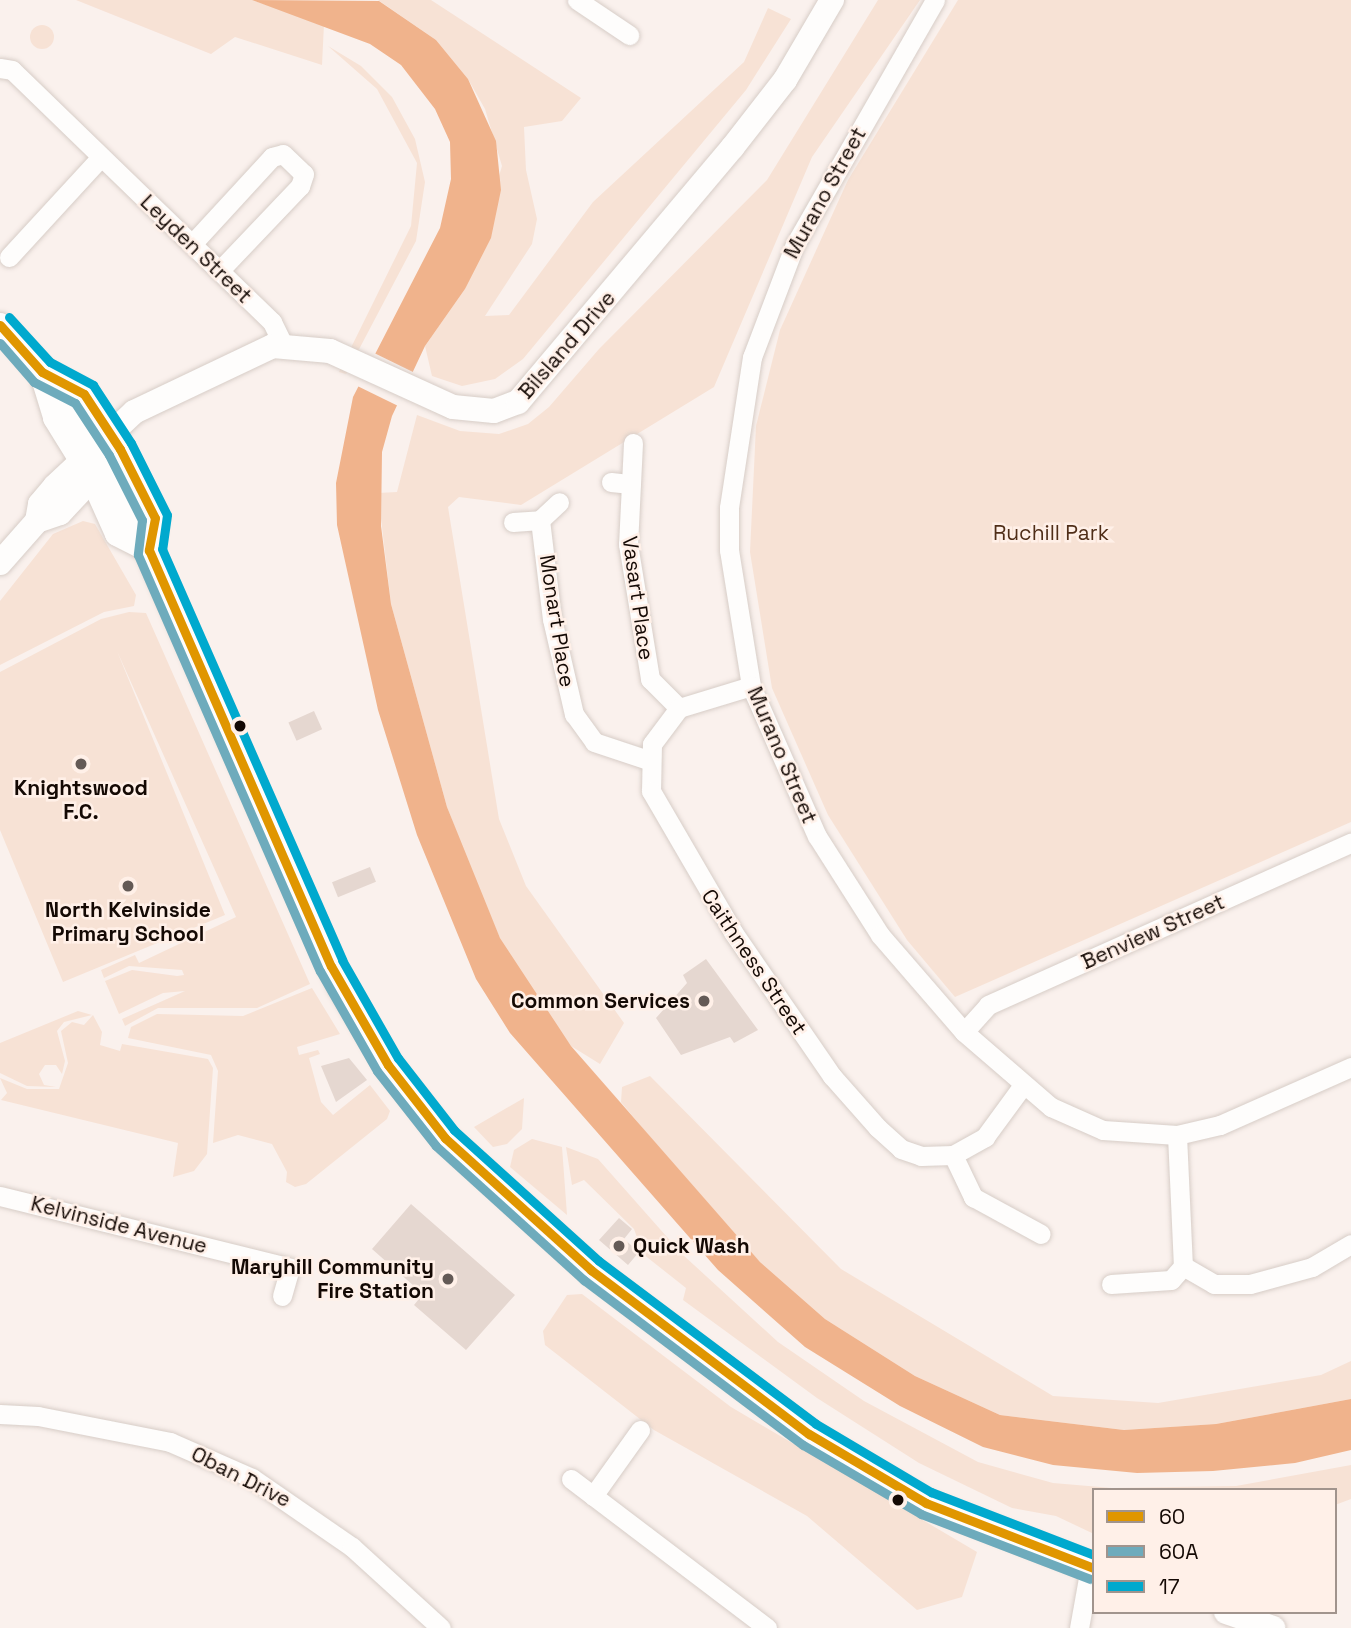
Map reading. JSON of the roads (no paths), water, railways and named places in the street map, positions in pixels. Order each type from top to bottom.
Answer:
[{"type":"main road","name":"Bilsland Drive","points":[[283,345],[330,351],[453,407],[494,411],[518,402],[732,148],[785,80],[832,0]]},
{"type":"main road","points":[[0,324],[42,372],[84,394],[101,455],[117,534],[149,550]]},
{"type":"main road","points":[[0,563],[37,521],[60,513],[101,455],[165,394],[183,391],[283,345]]},
{"type":"main road","points":[[42,372],[55,418],[101,455],[155,518],[149,550],[340,986],[388,1065],[457,1151],[591,1270],[809,1434],[926,1503],[1092,1567]]},
{"type":"main road","points":[[1231,1614],[1263,1626]]},
{"type":"street","points":[[576,0],[605,8],[629,35]]},
{"type":"street","name":"Murano Street","points":[[935,0],[795,244],[752,357],[729,508],[729,550],[751,686],[794,791],[846,887],[918,984],[964,1032],[1051,1107],[1103,1130],[1177,1135],[1220,1125],[1351,1067]]},
{"type":"street","name":"Leyden Street","points":[[0,68],[12,70],[192,244],[276,327],[283,345]]},
{"type":"street","points":[[192,244],[272,157],[283,154],[304,174],[300,186],[219,271]]},
{"type":"street","points":[[9,257],[102,157]]},
{"type":"street","name":"Vasart Place","points":[[633,443],[628,544],[647,666],[658,689],[679,708]]},
{"type":"street","points":[[611,482],[631,484]]},
{"type":"street","points":[[513,522],[540,520],[559,502]]},
{"type":"street","name":"Monart Place","points":[[540,520],[562,672],[574,714],[594,742],[648,760]]},
{"type":"street","points":[[648,760],[652,744],[679,708],[751,686]]},
{"type":"street","name":"Caithness Street","points":[[648,760],[651,791],[688,860],[832,1076],[901,1149],[929,1157],[953,1155]]},
{"type":"street","name":"Benview Street","points":[[964,1032],[988,1005],[1351,843]]},
{"type":"street","points":[[1023,1085],[985,1137],[953,1155],[973,1197],[1041,1234]]},
{"type":"street","points":[[1111,1284],[1171,1280],[1183,1266],[1177,1135]]},
{"type":"street","name":"Kelvinside Avenue","points":[[0,1196],[290,1268],[282,1296]]},
{"type":"street","points":[[1183,1266],[1214,1284],[1250,1284],[1312,1267],[1351,1244]]},
{"type":"street","name":"Oban Drive","points":[[0,1413],[50,1418],[170,1442],[252,1478],[352,1547],[441,1628]]},
{"type":"street","points":[[593,1496],[640,1430]]},
{"type":"street","points":[[571,1479],[767,1628]]},
{"type":"street","points":[[1079,1628],[1092,1567]]},
{"type":"place","name":"Knightswood F.C.","points":[[81,764]]},
{"type":"place","name":"North Kelvinside Primary School","points":[[128,886]]},
{"type":"place","name":"Common Services","points":[[704,1001]]},
{"type":"place","name":"Quick Wash","points":[[619,1246]]},
{"type":"place","name":"Maryhill Community Fire Station","points":[[448,1279]]},
{"type":"park label","name":"Ruchill Park","points":[[1051,533]]}]
